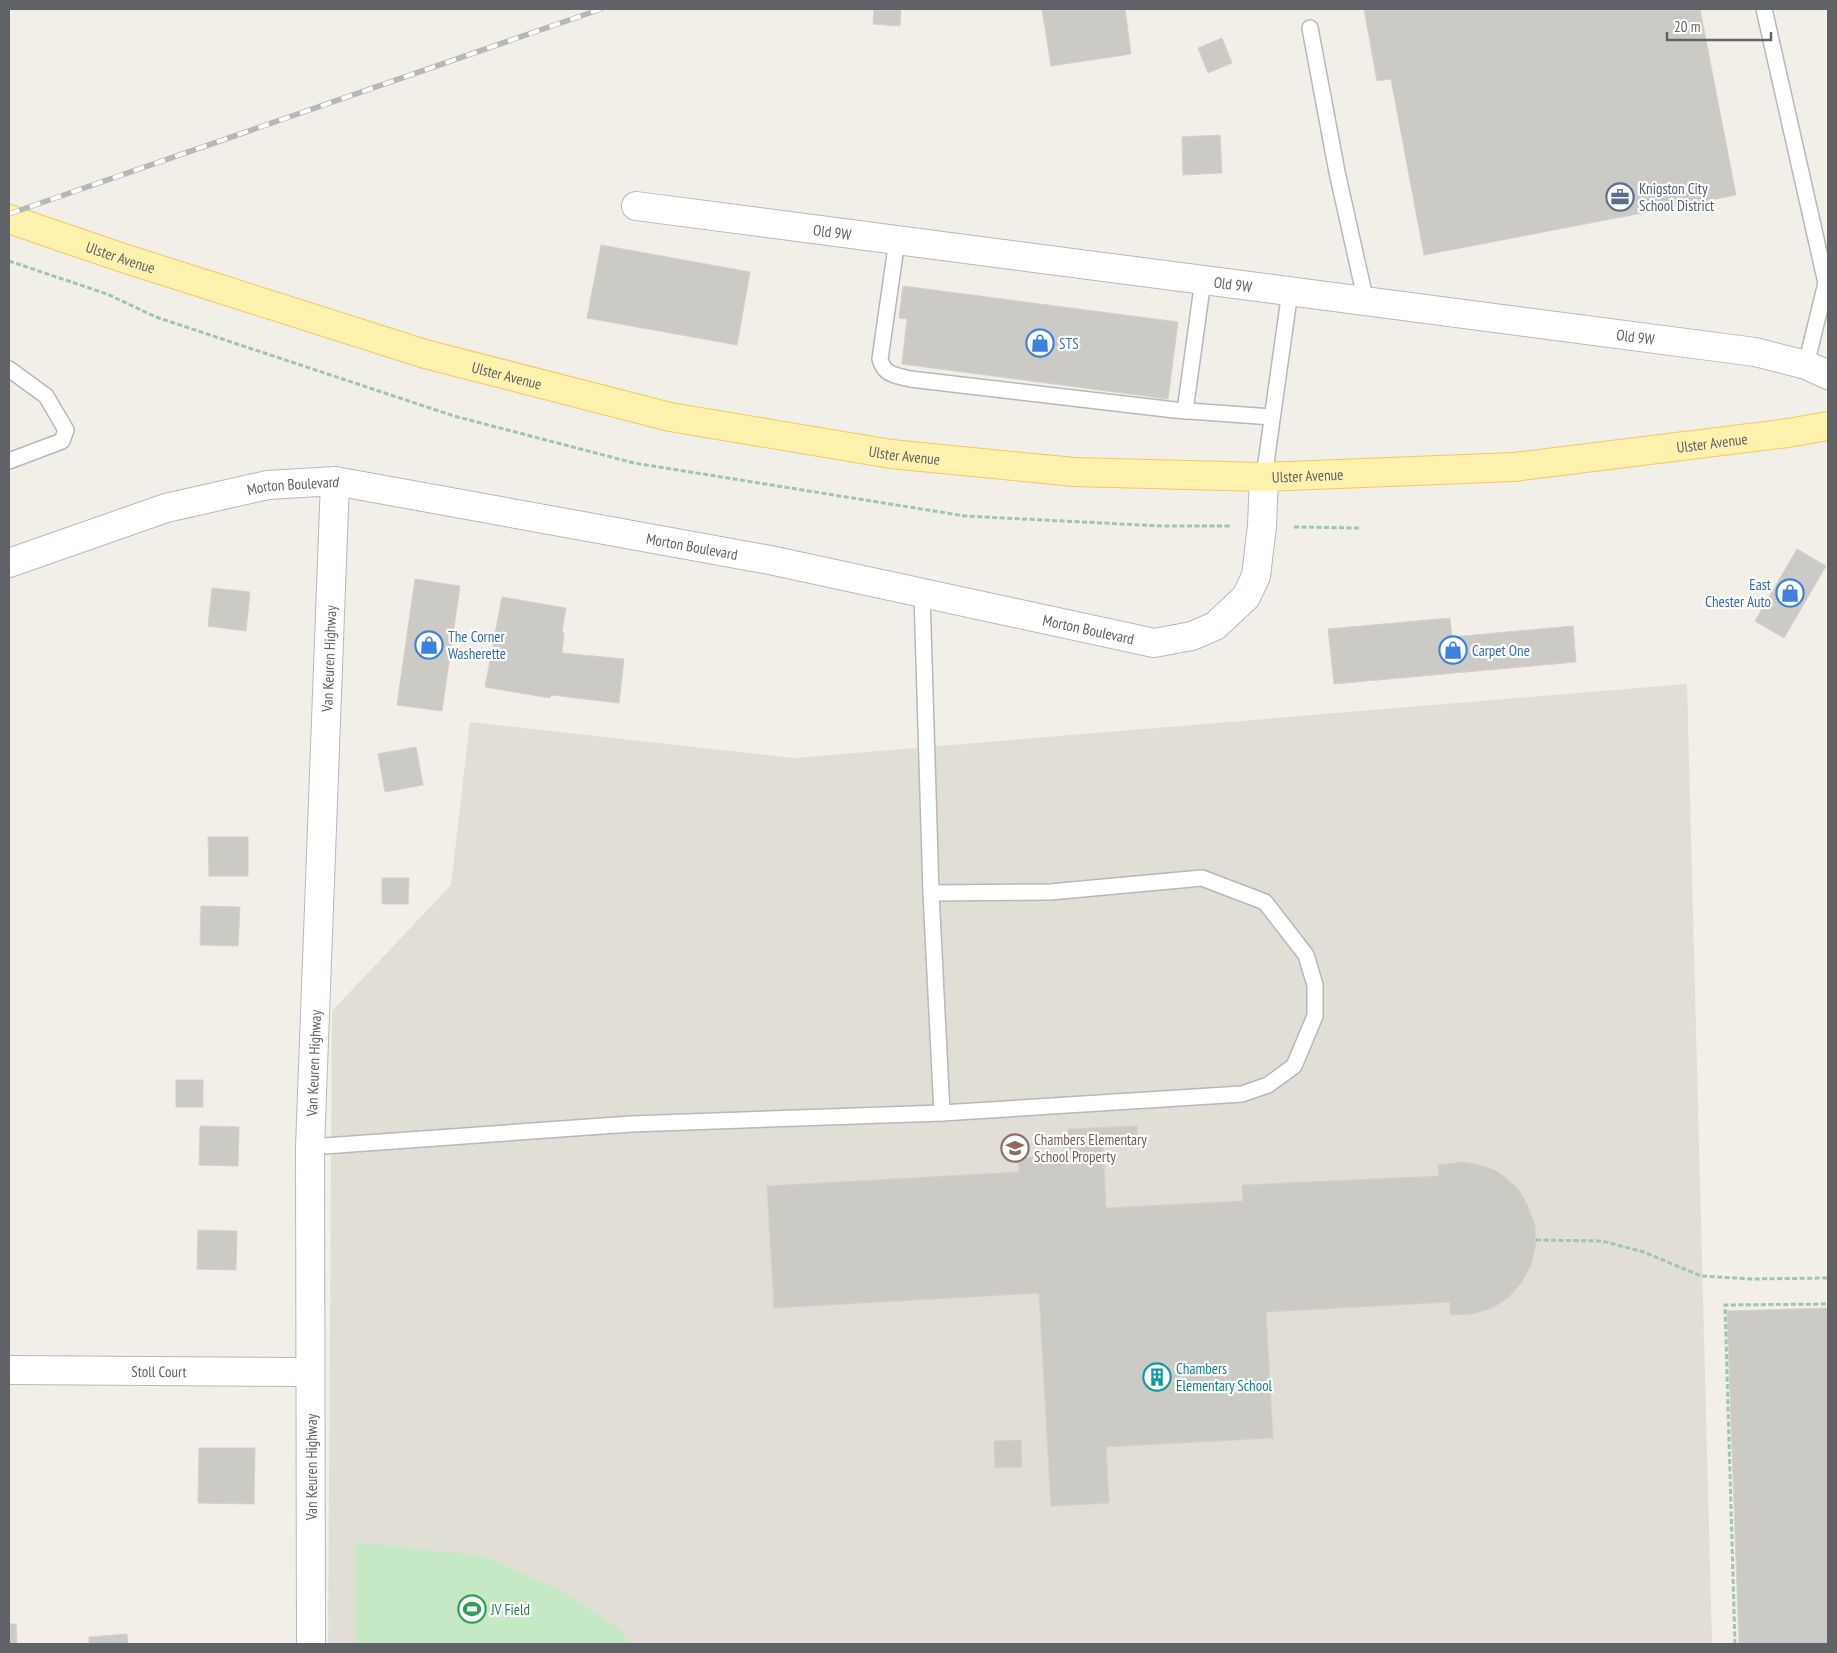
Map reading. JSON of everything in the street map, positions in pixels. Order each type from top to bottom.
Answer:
[{"type":"main road","name":"Ulster Avenue","points":[[9,219],[120,257],[425,354],[670,417],[891,454],[1074,472],[1264,477],[1514,467],[1788,433],[1828,426]]},
{"type":"street","name":"Old 9W","points":[[636,206],[1755,352],[1817,370]]},
{"type":"street","name":"Morton Boulevard","points":[[9,563],[166,508],[268,485],[335,480],[770,560],[1154,643],[1192,636],[1215,626],[1246,597],[1256,576],[1262,526],[1264,477]]},
{"type":"street","name":"Van Keuren Highway","points":[[311,1644],[310,1147],[335,480]]},
{"type":"street","name":"Stoll Court","points":[[9,1370],[310,1372]]},
{"type":"lane","points":[[1764,9],[1827,282],[1817,370]]},
{"type":"lane","points":[[1310,28],[1337,172],[1366,302]]},
{"type":"lane","points":[[897,240],[880,358],[882,367],[889,373],[910,379],[1185,410],[1272,417]]},
{"type":"lane","points":[[1185,410],[1203,280]]},
{"type":"lane","points":[[1264,477],[1290,291]]},
{"type":"lane","points":[[9,369],[46,396],[66,430],[62,440],[9,462]]},
{"type":"lane","points":[[922,594],[931,893],[942,1113]]},
{"type":"lane","points":[[310,1147],[631,1124],[942,1113],[1242,1094],[1268,1085],[1294,1066],[1315,1016],[1315,985],[1306,955],[1265,902],[1202,878],[1050,892],[931,893]]},
{"type":"path","points":[[9,261],[107,294]]},
{"type":"path","points":[[1536,1240],[1602,1240],[1644,1252],[1700,1276],[1752,1279],[1828,1278]]},
{"type":"path","points":[[1735,1644],[1725,1305],[1828,1304]]},
{"type":"shaded area","name":"Chambers Elementary School Property","points":[[1687,684],[1712,1644],[328,1644],[332,1011],[451,885],[470,722],[794,758]]},
{"type":"green space","name":"JV Field","points":[[355,1542],[484,1556],[557,1589],[620,1629],[630,1644],[356,1644]]},
{"type":"building","points":[[874,9],[901,9],[900,26],[873,24]]},
{"type":"building","points":[[1042,9],[1125,9],[1131,54],[1051,66]]},
{"type":"building","points":[[1364,9],[1700,9],[1736,195],[1424,255],[1391,79],[1377,81]]},
{"type":"building","points":[[1222,38],[1232,63],[1208,73],[1198,48]]},
{"type":"building","points":[[1220,135],[1222,173],[1183,175],[1182,137]]},
{"type":"building","points":[[601,245],[750,272],[737,345],[587,318]]},
{"type":"building","name":"STS","points":[[903,286],[1178,322],[1168,399],[902,364],[907,319],[899,318]]},
{"type":"building","name":"East Chester Auto","points":[[1797,549],[1826,566],[1784,638],[1755,621]]},
{"type":"building","name":"The Corner Washerette","points":[[415,579],[460,586],[442,711],[397,705]]},
{"type":"building","points":[[212,588],[250,592],[246,631],[208,626]]},
{"type":"building","points":[[502,597],[566,608],[562,632],[564,632],[562,653],[624,659],[619,703],[551,695],[550,698],[485,687]]},
{"type":"building","name":"Carpet One","points":[[1450,618],[1452,637],[1573,626],[1576,662],[1334,684],[1328,629]]},
{"type":"building","points":[[416,747],[423,785],[385,792],[378,754]]},
{"type":"building","points":[[208,837],[248,837],[248,876],[209,876]]},
{"type":"building","points":[[382,878],[409,878],[408,904],[382,904]]},
{"type":"building","points":[[201,906],[240,907],[238,946],[200,945]]},
{"type":"building","points":[[176,1080],[203,1080],[203,1107],[176,1107]]},
{"type":"building","points":[[200,1126],[239,1127],[238,1166],[199,1165]]},
{"type":"building","name":"Chambers Elementary School","points":[[1137,1126],[1138,1144],[1103,1145],[1106,1208],[1243,1201],[1242,1185],[1439,1176],[1438,1165],[1463,1162],[1494,1170],[1519,1190],[1527,1204],[1535,1226],[1536,1242],[1532,1263],[1522,1282],[1508,1298],[1492,1308],[1472,1314],[1450,1315],[1450,1302],[1266,1312],[1273,1438],[1106,1447],[1109,1503],[1051,1506],[1039,1293],[774,1308],[767,1186],[1019,1172],[1018,1158],[1070,1155],[1068,1129]]},
{"type":"building","points":[[198,1230],[237,1231],[236,1270],[197,1269]]},
{"type":"building","points":[[1828,1308],[1828,1644],[1739,1644],[1727,1311]]},
{"type":"building","points":[[1021,1440],[1022,1467],[995,1468],[994,1441]]},
{"type":"building","points":[[199,1448],[255,1448],[254,1504],[198,1503]]},
{"type":"building","points":[[9,1624],[16,1624],[17,1644],[9,1644]]},
{"type":"building","points":[[127,1634],[128,1644],[89,1644],[89,1637]]},
{"type":"railway","points":[[9,214],[601,9]]},
{"type":"place","name":"Knigston City School District","points":[[1620,197]]},
{"type":"place","name":"STS","points":[[1040,343]]},
{"type":"place","name":"East Chester Auto","points":[[1790,593]]},
{"type":"place","name":"The Corner Washerette","points":[[429,645]]},
{"type":"place","name":"Carpet One","points":[[1453,650]]},
{"type":"place","name":"Chambers Elementary School Property","points":[[1015,1148]]},
{"type":"place","name":"Chambers Elementary School","points":[[1157,1377]]},
{"type":"place","name":"JV Field","points":[[472,1609]]}]
